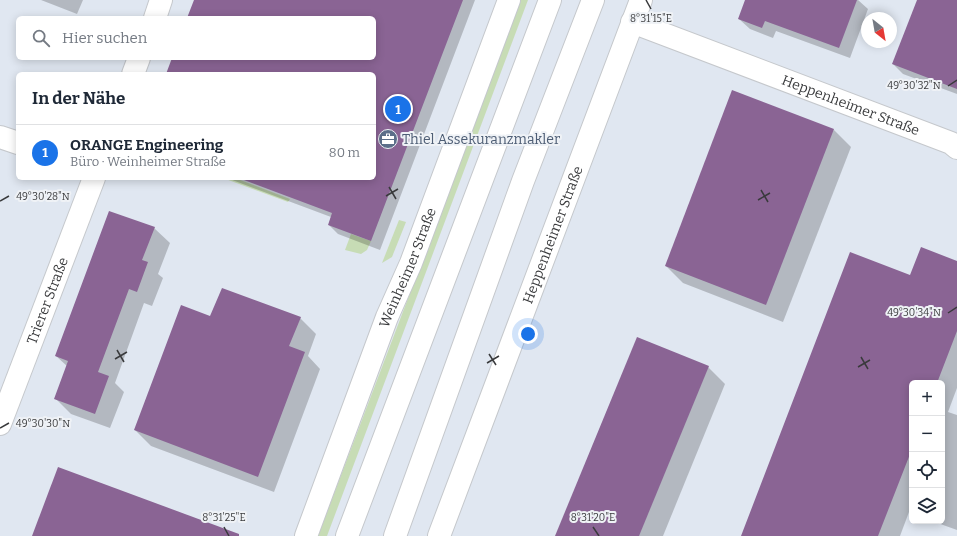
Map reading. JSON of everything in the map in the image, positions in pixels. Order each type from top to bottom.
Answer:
[{"type":"main road","points":[[156,16],[161,0]]},
{"type":"main road","name":"Weinheimer Straße","points":[[306,536],[387,317],[414,256],[509,0]]},
{"type":"main road","points":[[347,536],[550,0]]},
{"type":"main road","points":[[395,536],[520,189],[592,0]]},
{"type":"main road","name":"Heppenheimer Straße","points":[[438,536],[641,0]]},
{"type":"main road","name":"Heppenheimer Straße","points":[[632,22],[884,117],[957,148]]},
{"type":"main road","points":[[134,72],[138,60]]},
{"type":"main road","points":[[0,136],[16,142]]},
{"type":"main road","name":"Trierer Straße","points":[[0,424],[93,180]]},
{"type":"shaded area","points":[[0,0],[957,0],[957,536],[0,536]]},
{"type":"green space","points":[[521,0],[528,0],[327,536],[318,536]]},
{"type":"green space","points":[[228,180],[240,180],[290,199],[288,202]]},
{"type":"green space","points":[[399,220],[406,222],[392,257],[382,263]]},
{"type":"green space","points":[[351,234],[371,241],[367,250],[361,254],[345,250]]},
{"type":"building","points":[[194,0],[463,0],[371,241],[328,225],[332,213],[244,180],[376,180],[376,72],[167,72],[171,60],[376,60],[376,16],[188,16]]},
{"type":"building","points":[[745,0],[857,0],[839,48],[765,21],[762,28],[738,19]]},
{"type":"building","points":[[917,0],[957,0],[957,89],[892,64]]},
{"type":"building","points":[[732,90],[834,129],[766,305],[665,266]]},
{"type":"building","points":[[109,211],[155,227],[142,260],[148,262],[137,292],[129,289],[98,372],[109,376],[95,414],[54,399],[68,361],[55,356]]},
{"type":"building","points":[[921,247],[957,261],[957,331],[938,380],[909,380],[909,457],[878,536],[741,536],[850,252],[910,275]]},
{"type":"building","points":[[222,288],[301,317],[289,346],[305,352],[258,477],[134,430],[181,305],[210,316]]},
{"type":"building","points":[[637,337],[709,366],[639,536],[555,536]]},
{"type":"building","points":[[58,467],[239,534],[239,536],[32,536]]},
{"type":"place","name":"ORANGE Engineering","points":[[398,109]]},
{"type":"place","name":"Thiel Assekuranzmakler","points":[[388,139]]}]
